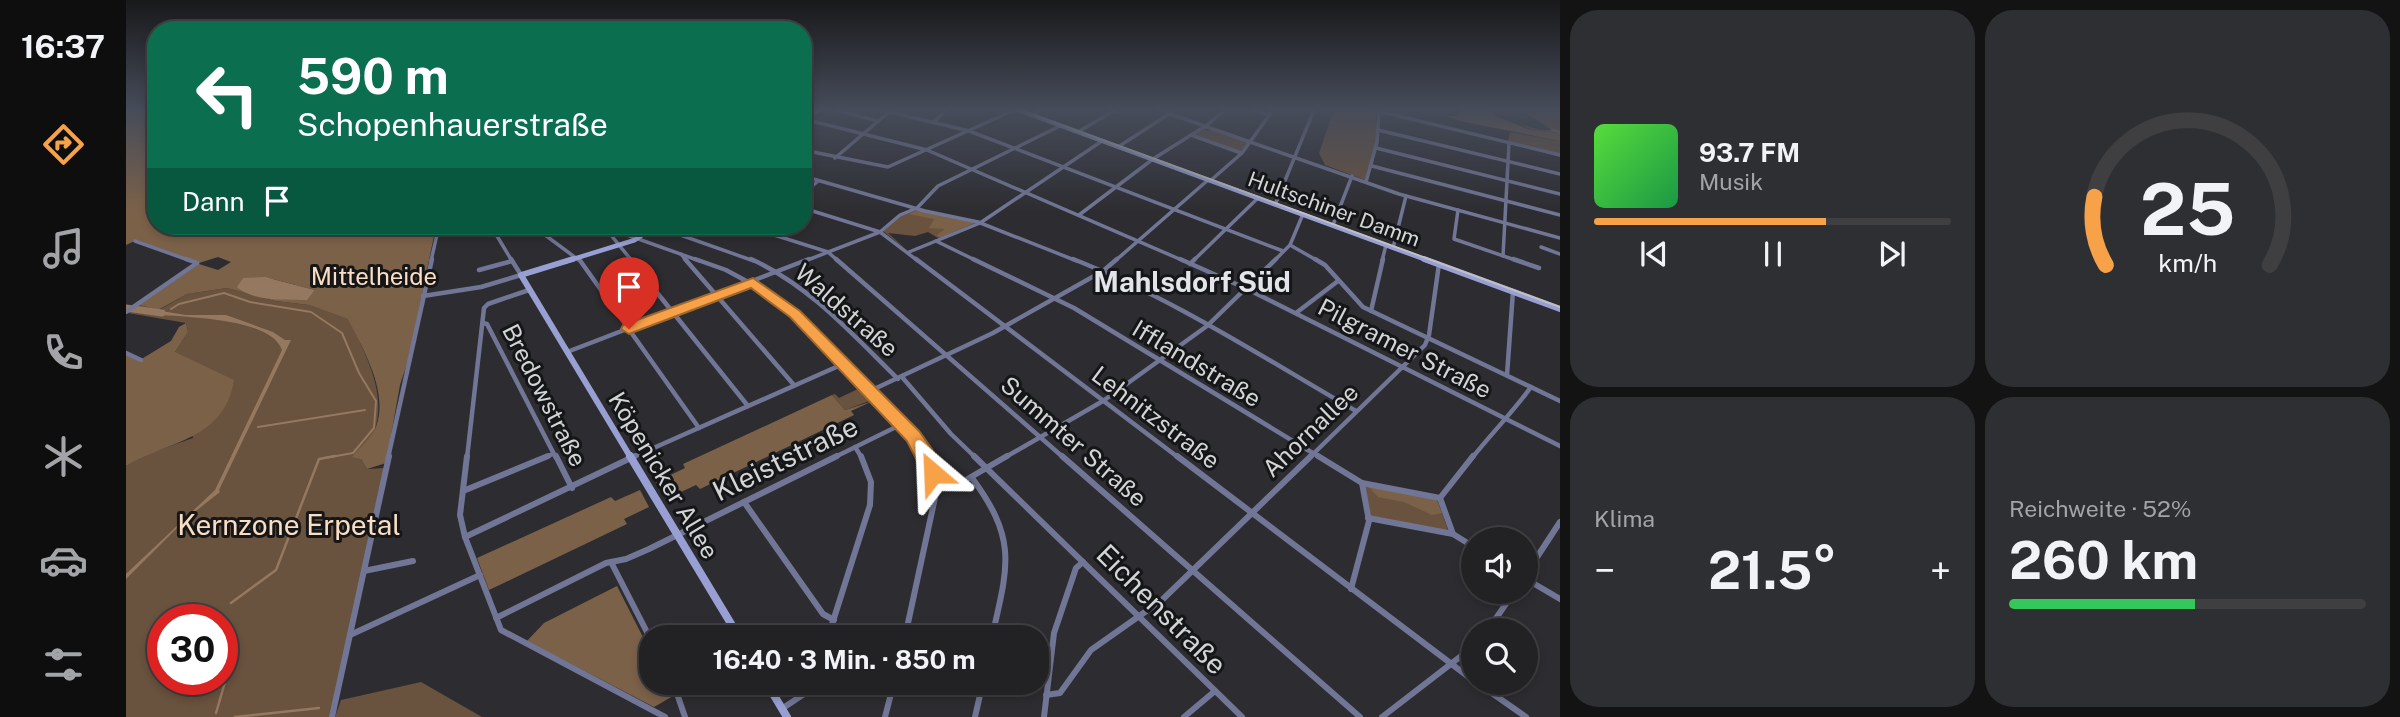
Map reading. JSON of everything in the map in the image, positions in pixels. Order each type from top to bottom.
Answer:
[{"type":"street","points":[[835,158],[852,143]]},
{"type":"street","name":"Pilgramer Straße","points":[[901,143],[927,150],[1245,288],[1560,446]]},
{"type":"street","points":[[812,152],[887,167],[941,143]]},
{"type":"street","points":[[1002,143],[1283,251]]},
{"type":"street","points":[[566,352],[880,232],[900,215],[917,208],[938,186],[1023,143]]},
{"type":"street","points":[[908,253],[980,223],[1098,143]]},
{"type":"street","name":"Hultschiner Damm","points":[[1109,143],[1560,309]]},
{"type":"street","points":[[1118,147],[1124,143]]},
{"type":"street","points":[[1078,215],[1178,143]]},
{"type":"street","points":[[1215,143],[1242,153]]},
{"type":"street","points":[[870,391],[1005,327],[1103,271],[1242,153],[1249,143]]},
{"type":"street","points":[[1258,143],[1406,196],[1560,238]]},
{"type":"street","points":[[1275,205],[1301,143]]},
{"type":"street","points":[[1366,182],[1373,166],[1377,143]]},
{"type":"street","points":[[1433,143],[1560,174]]},
{"type":"street","points":[[1503,256],[1509,143]]},
{"type":"street","points":[[1511,143],[1560,155]]},
{"type":"street","points":[[1376,148],[1560,194]]},
{"type":"street","points":[[1373,166],[1560,215]]},
{"type":"street","points":[[1332,225],[1352,176]]},
{"type":"street","points":[[812,179],[980,223],[1103,271],[1207,326],[1356,411]]},
{"type":"street","points":[[812,186],[818,181]]},
{"type":"street","points":[[1393,248],[1406,196]]},
{"type":"street","points":[[1190,264],[1258,198]]},
{"type":"street","points":[[1458,210],[1454,239],[1539,268]]},
{"type":"street","name":"Lehnitzstraße","points":[[812,211],[880,232],[1461,672]]},
{"type":"street","points":[[936,488],[949,488],[971,478],[1103,401],[1207,326],[1290,244],[1303,215]]},
{"type":"street","points":[[332,717],[437,235]]},
{"type":"street","name":"Köpenicker Allee","points":[[496,235],[732,625]]},
{"type":"street","points":[[546,235],[577,256],[699,428]]},
{"type":"street","points":[[612,235],[748,406]]},
{"type":"street","points":[[627,235],[753,282],[790,309],[923,449],[936,488],[933,517],[908,625]]},
{"type":"street","points":[[423,296],[481,286],[521,275],[643,235]]},
{"type":"street","name":"Waldstraße","points":[[681,235],[743,256],[777,272],[818,301],[900,378],[938,421],[1053,532]]},
{"type":"street","name":"Summter Straße","points":[[774,235],[828,252],[1360,717]]},
{"type":"street","points":[[127,312],[197,263],[135,241]]},
{"type":"street","name":"Ifflandstraße","points":[[936,241],[1056,298],[1362,483]]},
{"type":"street","points":[[1290,244],[1325,265],[1357,302],[1371,311],[1560,401]]},
{"type":"street","points":[[1371,311],[1385,245]]},
{"type":"street","points":[[1541,247],[1560,254]]},
{"type":"street","points":[[681,254],[794,385]]},
{"type":"street","points":[[478,270],[512,261]]},
{"type":"street","points":[[1429,338],[1439,264]]},
{"type":"street","points":[[1296,313],[1339,281]]},
{"type":"street","points":[[529,290],[486,305],[460,520],[465,537],[501,631],[665,717]]},
{"type":"street","points":[[1507,375],[1513,291]]},
{"type":"street","name":"Bredowstraße","points":[[483,323],[487,324],[572,488]]},
{"type":"street","name":"Ahornallee","points":[[1049,695],[1059,693],[1091,650],[1162,600],[1193,571],[1429,338]]},
{"type":"street","points":[[126,353],[141,360]]},
{"type":"street","points":[[465,537],[572,488],[586,478],[843,364]]},
{"type":"street","points":[[1440,498],[1504,418],[1515,410],[1531,387]]},
{"type":"street","name":"Kleiststraße","points":[[496,618],[611,562],[626,559],[677,535],[902,424]]},
{"type":"street","points":[[832,625],[873,490],[868,467],[855,447]]},
{"type":"street","points":[[463,491],[553,454]]},
{"type":"street","points":[[971,478],[994,506],[1005,532],[1007,564],[994,625]]},
{"type":"street","points":[[1351,589],[1368,517],[1362,483],[1440,498]]},
{"type":"street","points":[[1440,498],[1453,534]]},
{"type":"street","points":[[744,502],[823,614],[834,620]]},
{"type":"street","points":[[1368,517],[1453,534],[1461,539]]},
{"type":"street","points":[[1538,557],[1560,522]]},
{"type":"street","name":"Eichenstraße","points":[[1053,532],[1242,717]]},
{"type":"street","points":[[364,571],[413,561]]},
{"type":"street","points":[[611,562],[643,625]]},
{"type":"street","points":[[1049,672],[1054,633],[1076,568],[1083,562]]},
{"type":"street","points":[[350,635],[480,575]]},
{"type":"street","points":[[1538,584],[1560,599]]},
{"type":"street","points":[[1382,717],[1461,656]]},
{"type":"street","points":[[1184,717],[1215,691]]},
{"type":"street","points":[[679,695],[685,717]]},
{"type":"street","points":[[774,695],[785,713],[804,695]]},
{"type":"street","points":[[886,717],[891,695]]},
{"type":"street","points":[[975,717],[980,695]]},
{"type":"street","points":[[1044,717],[1046,695]]},
{"type":"street","name":"Lehnitzstraße","points":[[1494,695],[1526,717]]},
{"type":"green space","name":"Mittelheide","points":[[126,143],[147,143],[147,235],[434,235],[409,358],[400,385],[386,463],[367,469],[361,459],[352,457],[376,427],[379,400],[372,371],[348,319],[309,305],[275,301],[227,288],[187,294],[158,310],[139,305],[199,264],[218,270],[231,262],[218,257],[199,263],[137,240],[126,245]],"holes":[[[243,278],[273,279],[315,290],[306,300],[267,297],[241,290]]]},
{"type":"green space","points":[[1218,143],[1248,143],[1241,152]]},
{"type":"green space","points":[[1322,143],[1376,143],[1365,180],[1325,165],[1319,153]]},
{"type":"green space","points":[[1518,143],[1560,143],[1560,154]]},
{"type":"green space","points":[[916,210],[975,223],[938,238],[928,232],[915,236],[888,233],[908,251],[883,231],[901,216]]},
{"type":"green space","points":[[919,210],[975,223],[940,238],[937,235],[945,229],[929,228],[934,219],[909,214]]},
{"type":"green space","name":"Kernzone Erpetal","points":[[227,288],[275,301],[309,305],[349,319],[367,358],[376,386],[378,415],[374,433],[361,459],[367,469],[384,468],[330,717],[126,717],[126,466],[142,456],[193,438],[175,352],[188,332],[186,323],[128,313],[139,305],[159,310],[187,294]]},
{"type":"green space","points":[[186,323],[188,332],[175,352],[234,380],[228,400],[219,416],[207,427],[126,466],[126,354],[140,360],[171,341],[179,327]]},
{"type":"green space","points":[[860,388],[872,400],[845,410],[832,395],[835,394],[839,398]]},
{"type":"green space","points":[[832,395],[845,410],[873,401],[851,411],[854,415],[700,489],[696,485],[666,499],[656,482],[685,468],[683,464]]},
{"type":"green space","points":[[1365,485],[1438,501],[1448,530],[1446,532],[1371,517]]},
{"type":"green space","points":[[1367,485],[1436,499],[1442,513],[1432,515],[1404,502],[1378,497]]},
{"type":"green space","points":[[640,490],[649,507],[624,519],[627,524],[489,590],[477,558],[611,497],[615,501]]},
{"type":"green space","points":[[617,586],[639,629],[639,695],[673,696],[654,707],[527,641],[544,623]]},
{"type":"green space","points":[[421,682],[482,717],[335,717],[341,700]]},
{"type":"shaded area","points":[[265,277],[315,290],[307,300],[280,299],[252,295],[237,287],[243,278]]},
{"type":"shaded area","points":[[161,311],[186,315],[226,315],[273,332],[285,340],[291,340],[220,492],[187,518],[126,579],[126,574],[215,490],[282,350],[274,339],[244,325],[205,318],[153,314]]},
{"type":"waterway","points":[[171,309],[179,304],[224,293],[250,302],[311,312],[342,333],[359,373],[376,401],[374,428],[353,453],[325,458]]},
{"type":"waterway","points":[[126,308],[162,313]]},
{"type":"waterway","points":[[258,427],[365,410]]},
{"type":"waterway","points":[[231,603],[276,570],[319,459],[335,456]]},
{"type":"waterway","points":[[216,713],[221,695]]},
{"type":"waterway","points":[[235,717],[319,708]]},
{"type":"tram line","points":[[1113,143],[1560,307]]},
{"type":"district","name":"Mahlsdorf Süd","points":[[1192,281]]},
{"type":"route","points":[[629,329],[753,282],[795,314],[913,436],[923,449],[933,473]]}]
